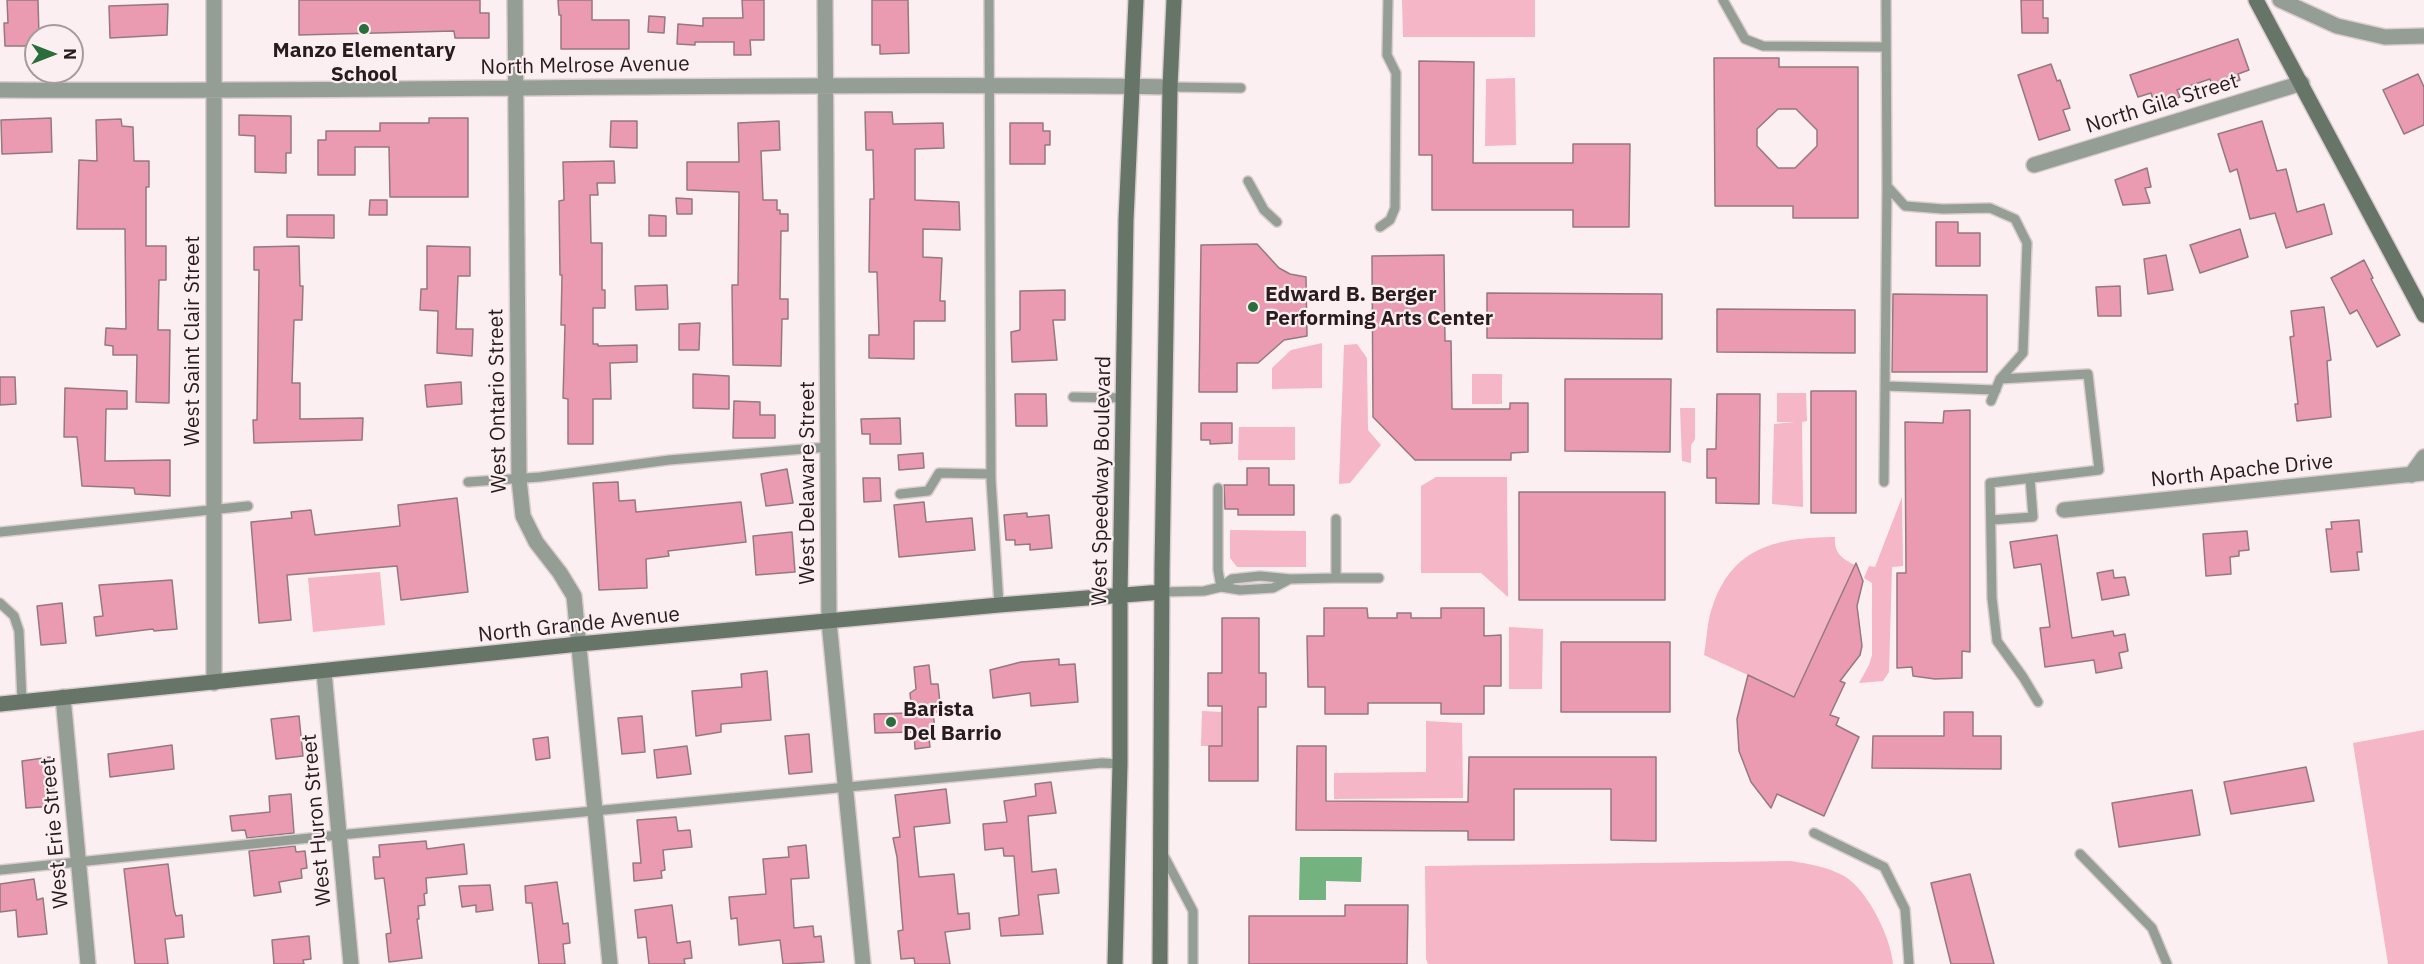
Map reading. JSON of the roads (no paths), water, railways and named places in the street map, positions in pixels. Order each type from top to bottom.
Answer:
[{"type":"main road","name":"West Speedway Boulevard","points":[[1115,964],[1120,764],[1120,596],[1126,219],[1136,0]]},
{"type":"main road","points":[[1160,964],[1162,592],[1170,87],[1174,0]]},
{"type":"main road","points":[[2256,0],[2424,315]]},
{"type":"main road","name":"North Grande Avenue","points":[[0,704],[579,644],[1162,592]]},
{"type":"street","name":"West Saint Clair Street","points":[[214,0],[214,683]]},
{"type":"street","name":"West Ontario Street","points":[[515,0],[519,479],[523,516],[536,542],[574,596],[610,964]]},
{"type":"street","name":"West Delaware Street","points":[[825,0],[829,622],[863,964]]},
{"type":"street","points":[[2280,0],[2337,26],[2385,37],[2424,36]]},
{"type":"street","name":"North Gila Street","points":[[2034,165],[2302,83]]},
{"type":"street","name":"North Melrose Avenue","points":[[0,90],[214,91],[825,85],[1170,87]]},
{"type":"street","points":[[2418,474],[2424,457]]},
{"type":"street","name":"North Apache Drive","points":[[2064,510],[2418,474]]},
{"type":"street","name":"West Huron Street","points":[[324,672],[351,964]]},
{"type":"street","name":"West Erie Street","points":[[63,697],[88,964]]},
{"type":"lane","points":[[988,0],[992,474],[999,605]]},
{"type":"lane","points":[[1380,227],[1389,220],[1395,208],[1396,73],[1387,55],[1388,0]]},
{"type":"lane","points":[[1723,0],[1745,39],[1763,46],[1886,47]]},
{"type":"lane","points":[[1884,482],[1886,0]]},
{"type":"lane","points":[[1170,87],[1241,88]]},
{"type":"lane","points":[[1248,181],[1264,210],[1277,222]]},
{"type":"lane","points":[[1887,186],[1905,206],[1943,210],[1990,208],[2015,219],[2027,243],[2024,353],[2000,379],[1991,401]]},
{"type":"lane","points":[[2000,379],[2088,374],[2099,470],[1990,483],[1992,598],[1997,641],[2023,676],[2038,702]]},
{"type":"lane","points":[[1885,386],[1996,390]]},
{"type":"lane","points":[[1072,397],[1124,398]]},
{"type":"lane","points":[[468,482],[519,479],[669,460],[828,447]]},
{"type":"lane","points":[[900,494],[928,491],[939,473],[992,474]]},
{"type":"lane","points":[[1990,520],[2033,517],[2030,478]]},
{"type":"lane","points":[[1218,488],[1218,570],[1221,586]]},
{"type":"lane","points":[[0,532],[248,506]]},
{"type":"lane","points":[[1336,519],[1336,578]]},
{"type":"lane","points":[[1162,592],[1204,591],[1221,586],[1240,590],[1273,588],[1290,579],[1379,578]]},
{"type":"lane","points":[[0,603],[14,616],[19,631],[22,701]]},
{"type":"lane","points":[[0,870],[339,835],[1090,764],[1120,764]]},
{"type":"lane","points":[[1814,833],[1884,867],[1905,909],[1909,964]]},
{"type":"lane","points":[[1161,848],[1193,911],[1192,964]]},
{"type":"lane","points":[[2080,854],[2152,927],[2167,964]]},
{"type":"place","name":"Manzo Elementary School","points":[[364,29]]},
{"type":"place","name":"Edward B. Berger Performing Arts Center","points":[[1253,307]]},
{"type":"place","name":"Barista Del Barrio","points":[[891,722]]}]
